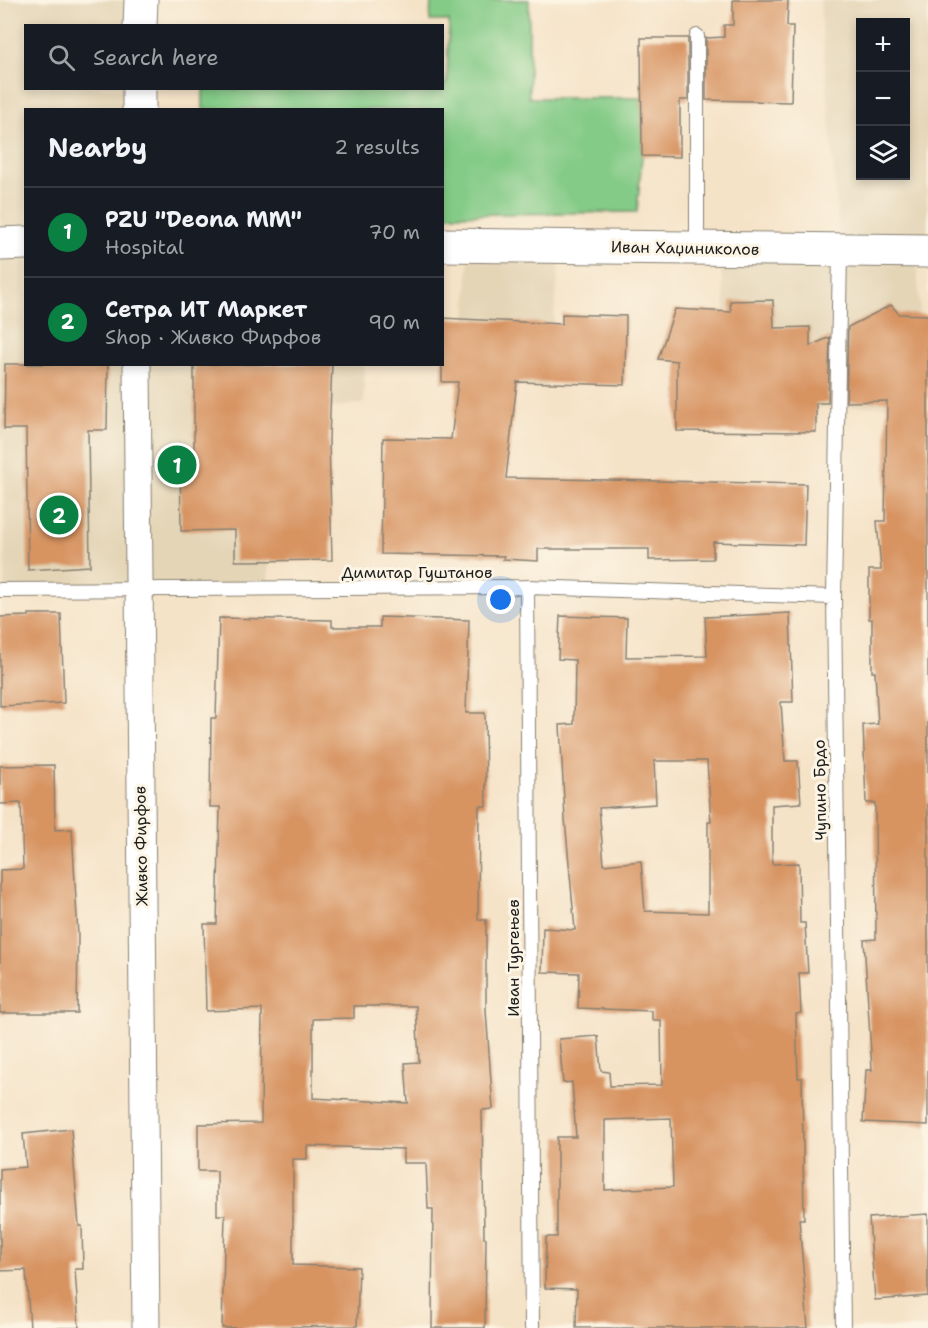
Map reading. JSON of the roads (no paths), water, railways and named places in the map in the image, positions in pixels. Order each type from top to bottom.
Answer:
[{"type":"street","points":[[140,24],[141,0]]},
{"type":"street","points":[[139,90],[139,108]]},
{"type":"street","points":[[0,244],[24,243]]},
{"type":"street","name":"Иван Хаџиниколов","points":[[444,245],[928,251]]},
{"type":"street","name":"Живко Фирфов","points":[[137,366],[146,1328]]},
{"type":"lane","points":[[697,36],[697,248]]},
{"type":"lane","name":"Чупино Брдо","points":[[840,251],[834,597],[843,1328]]},
{"type":"lane","name":"Димитар Гуштанов","points":[[0,590],[527,587],[834,597]]},
{"type":"lane","name":"Иван Тургењев","points":[[527,587],[532,1328]]},
{"type":"place","name":"PZU \"Deona MM\"","points":[[177,465]]},
{"type":"place","name":"Сетра ИТ Маркет","points":[[59,515]]}]
